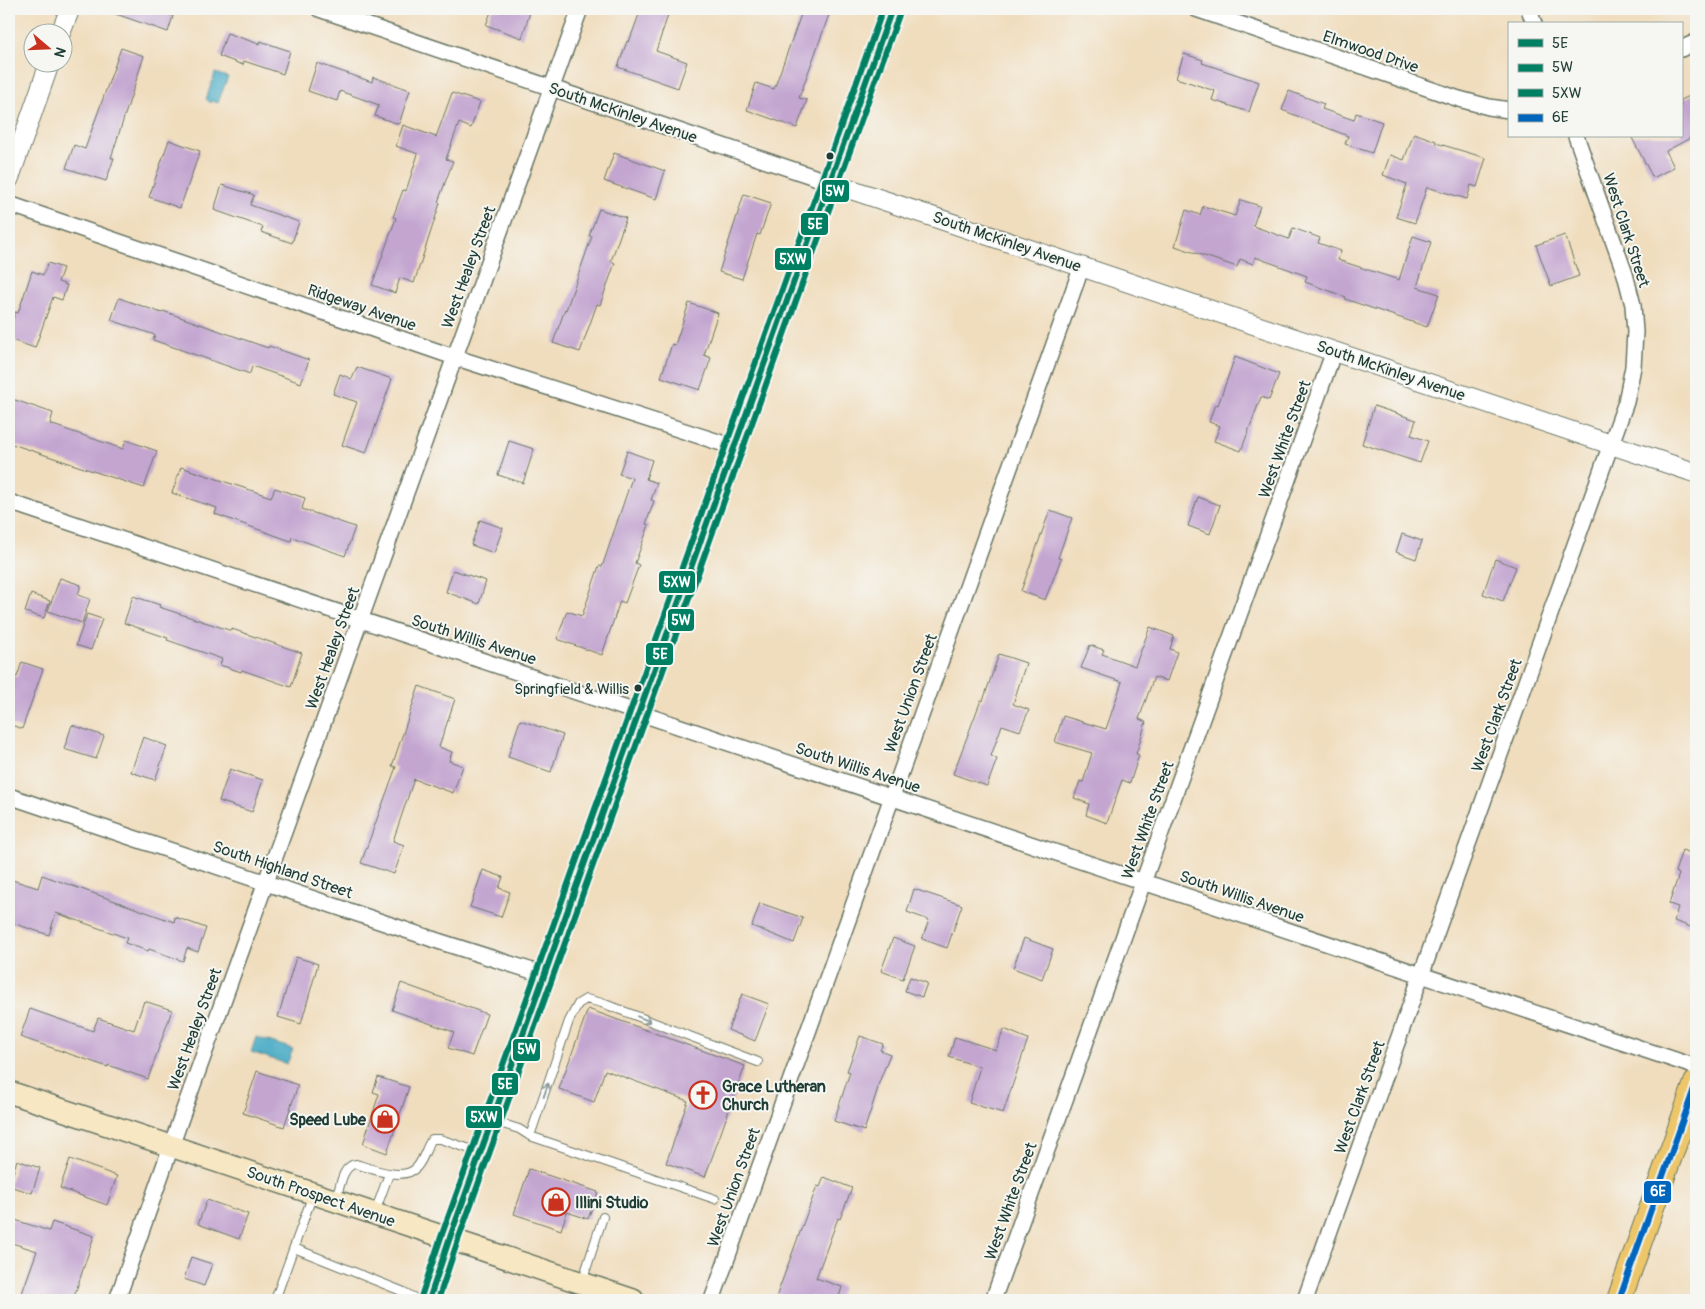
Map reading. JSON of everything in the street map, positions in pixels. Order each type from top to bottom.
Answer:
[{"type":"main road","points":[[429,1300],[892,9]]},
{"type":"main road","points":[[1619,1300],[1696,1083]]},
{"type":"main road","name":"South Prospect Avenue","points":[[9,1092],[622,1298]]},
{"type":"street","points":[[65,22],[70,9]]},
{"type":"street","name":"South McKinley Avenue","points":[[319,9],[1696,473]]},
{"type":"street","name":"West Healey Street","points":[[117,1300],[580,9]]},
{"type":"street","name":"Elmwood Drive","points":[[1196,9],[1459,99],[1508,110]]},
{"type":"street","points":[[1529,9],[1533,22]]},
{"type":"street","points":[[1682,49],[1696,42]]},
{"type":"street","points":[[9,179],[46,72]]},
{"type":"street","name":"West Clark Street","points":[[1305,1300],[1626,402],[1633,367],[1635,332],[1633,305],[1625,274],[1577,138]]},
{"type":"street","name":"Ridgeway Avenue","points":[[9,204],[454,357],[734,447]]},
{"type":"street","name":"West Union Street","points":[[712,1300],[1082,266]]},
{"type":"street","name":"West White Street","points":[[993,1300],[1334,351]]},
{"type":"street","name":"South Willis Avenue","points":[[9,502],[1696,1067]]},
{"type":"street","name":"South Highland Street","points":[[9,796],[441,942],[546,975]]},
{"type":"lane","points":[[530,1136],[569,1021],[578,1004],[586,999],[602,1003],[758,1062]]},
{"type":"lane","points":[[493,1120],[519,1129],[530,1136],[715,1199]]},
{"type":"lane","points":[[335,1201],[346,1169],[352,1164],[389,1174],[413,1172],[419,1166],[432,1138],[481,1152]]},
{"type":"lane","points":[[374,1214],[389,1174]]},
{"type":"lane","points":[[274,1300],[313,1194]]},
{"type":"lane","points":[[582,1284],[603,1217]]},
{"type":"lane","points":[[294,1248],[404,1292],[418,1300]]},
{"type":"water","points":[[215,73],[228,77],[218,103],[212,101],[211,103],[206,99]]},
{"type":"water","points":[[256,1037],[293,1049],[287,1064],[251,1052]]},
{"type":"building","points":[[108,9],[162,9],[161,12],[173,16],[168,32],[107,11]]},
{"type":"building","points":[[492,9],[531,9],[522,38],[486,25]]},
{"type":"building","points":[[641,9],[670,9],[656,51],[687,62],[678,88],[618,67]]},
{"type":"building","points":[[803,9],[821,9],[830,12],[799,98],[807,100],[797,128],[747,110],[756,83],[774,89]]},
{"type":"building","points":[[227,33],[259,44],[260,41],[290,51],[283,74],[244,61],[243,65],[219,56]]},
{"type":"building","points":[[121,48],[144,56],[111,158],[114,158],[106,181],[66,168],[74,145],[85,149]]},
{"type":"building","points":[[1184,54],[1203,60],[1202,63],[1259,82],[1249,112],[1212,100],[1215,91],[1176,78]]},
{"type":"building","points":[[317,63],[372,82],[373,77],[410,90],[399,124],[375,116],[379,105],[340,91],[337,101],[308,91]]},
{"type":"building","points":[[1289,91],[1324,104],[1322,109],[1354,120],[1356,113],[1382,122],[1372,153],[1345,144],[1348,136],[1282,110]]},
{"type":"building","points":[[452,93],[480,102],[471,128],[459,123],[446,159],[453,161],[438,202],[440,203],[414,283],[400,278],[395,293],[372,285],[396,218],[393,217],[403,190],[406,191],[418,154],[396,146],[403,125],[436,137]]},
{"type":"building","points":[[1696,93],[1696,135],[1666,151],[1674,167],[1653,178],[1632,138],[1682,138],[1682,100]]},
{"type":"building","points":[[1414,133],[1436,141],[1436,143],[1486,158],[1477,187],[1471,185],[1467,199],[1427,187],[1415,223],[1396,217],[1407,184],[1383,175],[1390,155],[1404,160]]},
{"type":"building","points":[[169,140],[200,151],[180,208],[149,197]]},
{"type":"building","points":[[614,153],[665,171],[656,199],[604,181]]},
{"type":"building","points":[[222,185],[254,195],[250,205],[299,222],[292,243],[261,232],[263,227],[214,210]]},
{"type":"building","points":[[744,194],[771,203],[760,235],[757,234],[742,279],[719,272]]},
{"type":"building","points":[[1241,200],[1260,206],[1253,226],[1289,239],[1293,228],[1320,238],[1318,243],[1341,251],[1338,260],[1399,280],[1413,236],[1431,242],[1417,287],[1439,294],[1427,327],[1345,299],[1346,297],[1305,282],[1307,276],[1255,257],[1253,264],[1240,259],[1237,267],[1175,246],[1186,210],[1200,215],[1203,206],[1235,216]]},
{"type":"building","points":[[599,209],[626,218],[611,261],[615,263],[600,305],[597,304],[580,352],[553,343],[592,236],[589,236]]},
{"type":"building","points":[[1565,235],[1579,276],[1551,286],[1536,245]]},
{"type":"building","points":[[48,263],[63,268],[58,282],[67,285],[62,300],[53,297],[35,348],[9,339],[9,331],[15,312],[18,313],[32,271],[43,275]]},
{"type":"building","points":[[119,298],[309,360],[301,383],[252,366],[250,374],[153,340],[155,335],[111,320]]},
{"type":"building","points":[[689,303],[718,313],[704,355],[711,358],[700,390],[661,377],[672,344],[675,345]]},
{"type":"building","points":[[1235,357],[1279,374],[1269,400],[1261,397],[1241,451],[1214,441],[1220,426],[1209,422],[1215,404],[1218,405]]},
{"type":"building","points":[[357,367],[392,379],[366,453],[342,445],[357,402],[333,394],[340,374],[352,379]]},
{"type":"building","points":[[9,398],[53,413],[50,424],[123,449],[126,440],[157,451],[144,488],[9,443]]},
{"type":"building","points":[[1374,406],[1416,420],[1411,435],[1428,441],[1420,463],[1362,444]]},
{"type":"building","points":[[509,441],[534,449],[523,483],[498,475]]},
{"type":"building","points":[[627,451],[652,460],[646,479],[657,483],[651,500],[654,501],[646,524],[649,525],[635,563],[639,565],[625,603],[620,601],[602,655],[557,639],[567,611],[582,616],[599,566],[602,567],[632,478],[619,474]]},
{"type":"building","points":[[181,467],[271,497],[275,488],[305,498],[302,509],[355,527],[345,556],[292,537],[291,541],[215,514],[217,508],[172,493]]},
{"type":"building","points":[[1198,497],[1220,505],[1210,534],[1188,526]]},
{"type":"building","points":[[1050,510],[1072,518],[1058,558],[1061,559],[1045,600],[1021,591]]},
{"type":"building","points":[[480,520],[503,528],[494,553],[471,545]]},
{"type":"building","points":[[1402,534],[1422,541],[1416,559],[1396,552]]},
{"type":"building","points":[[1495,559],[1516,567],[1503,601],[1483,594]]},
{"type":"building","points":[[453,570],[486,581],[479,604],[446,592]]},
{"type":"building","points":[[60,578],[81,585],[78,595],[90,599],[82,623],[48,611]]},
{"type":"building","points":[[31,594],[50,601],[44,618],[25,612]]},
{"type":"building","points":[[133,596],[160,605],[159,607],[302,653],[291,687],[242,670],[241,672],[220,665],[222,659],[124,623]]},
{"type":"building","points":[[87,614],[102,619],[91,650],[76,645]]},
{"type":"building","points":[[1150,627],[1174,636],[1170,649],[1177,652],[1167,681],[1154,677],[1139,719],[1146,722],[1136,754],[1139,755],[1130,783],[1122,780],[1107,823],[1086,815],[1089,804],[1074,798],[1080,781],[1083,782],[1092,753],[1055,742],[1063,716],[1106,729],[1122,682],[1081,668],[1090,645],[1104,650],[1102,654],[1135,666]]},
{"type":"building","points":[[999,654],[1026,663],[1013,704],[1029,710],[1020,731],[1002,725],[991,756],[997,759],[987,786],[953,774],[981,700],[983,701]]},
{"type":"building","points":[[22,662],[43,669],[22,729],[9,724],[9,674],[17,677]]},
{"type":"building","points":[[419,686],[455,699],[439,747],[452,752],[449,761],[463,766],[453,793],[414,779],[393,841],[404,845],[394,874],[361,863],[396,767],[392,766]]},
{"type":"building","points":[[520,720],[563,735],[551,772],[508,757]]},
{"type":"building","points":[[72,725],[104,736],[96,759],[64,749]]},
{"type":"building","points":[[143,737],[167,746],[155,780],[131,772]]},
{"type":"building","points":[[230,769],[263,780],[252,812],[219,801]]},
{"type":"building","points":[[1682,850],[1696,855],[1696,929],[1674,921],[1678,907],[1669,904],[1679,874],[1675,872]]},
{"type":"building","points":[[483,870],[503,877],[499,888],[510,892],[501,917],[470,907]]},
{"type":"building","points":[[42,875],[174,922],[175,917],[206,928],[198,952],[187,948],[183,961],[125,943],[127,938],[56,913],[49,935],[9,922],[9,879],[38,888]]},
{"type":"building","points":[[914,889],[962,905],[947,948],[922,939],[929,920],[907,912]]},
{"type":"building","points":[[760,903],[803,918],[794,943],[752,926]]},
{"type":"building","points":[[893,938],[915,946],[903,979],[881,971]]},
{"type":"building","points":[[1024,938],[1053,949],[1042,979],[1013,968]]},
{"type":"building","points":[[296,957],[318,964],[301,1024],[278,1017]]},
{"type":"building","points":[[910,977],[927,983],[922,997],[905,991]]},
{"type":"building","points":[[401,983],[487,1014],[472,1056],[448,1048],[454,1032],[392,1010]]},
{"type":"building","points":[[742,994],[769,1004],[755,1041],[728,1030]]},
{"type":"building","points":[[144,1001],[172,1010],[148,1079],[20,1037],[30,1009],[93,1031],[98,1018],[134,1030]]},
{"type":"building","name":"Grace Lutheran Church","points":[[588,1009],[745,1066],[705,1177],[666,1163],[688,1101],[605,1070],[594,1102],[559,1089]]},
{"type":"building","points":[[1004,1029],[1028,1039],[1003,1113],[969,1103],[980,1067],[949,1057],[955,1037],[996,1050]]},
{"type":"building","points":[[860,1036],[883,1044],[880,1050],[890,1054],[864,1131],[834,1121],[850,1072],[847,1071]]},
{"type":"building","points":[[257,1071],[298,1085],[284,1127],[243,1113]]},
{"type":"building","name":"Speed Lube","points":[[378,1077],[409,1087],[387,1153],[363,1144],[379,1094],[373,1092]]},
{"type":"building","points":[[70,1159],[117,1176],[107,1205],[60,1188]]},
{"type":"building","points":[[17,1160],[40,1168],[32,1193],[9,1186]]},
{"type":"building","name":"Illini Studio","points":[[529,1169],[598,1192],[588,1219],[567,1212],[561,1230],[514,1214]]},
{"type":"building","points":[[824,1177],[852,1188],[840,1219],[838,1218],[816,1278],[842,1287],[838,1300],[821,1300],[810,1296],[808,1300],[775,1300],[817,1186],[820,1187]]},
{"type":"building","points":[[207,1200],[248,1214],[239,1239],[198,1224]]},
{"type":"building","points":[[12,1219],[49,1231],[52,1222],[94,1236],[73,1300],[43,1300],[22,1293],[37,1251],[9,1242],[9,1227]]},
{"type":"building","points":[[191,1257],[212,1264],[204,1286],[184,1279]]},
{"type":"transit line","name":"5XW","points":[[421,1297],[883,9]]},
{"type":"transit line","name":"5E","points":[[429,1300],[892,9]]},
{"type":"transit line","name":"5W","points":[[438,1300],[900,12]]},
{"type":"transit line","name":"6E","points":[[1619,1300],[1696,1083]]},
{"type":"place","name":"Springfield & Willis","points":[[638,688]]},
{"type":"place","name":"Grace Lutheran Church","points":[[703,1095]]},
{"type":"place","name":"Speed Lube","points":[[385,1119]]},
{"type":"place","name":"Illini Studio","points":[[556,1202]]}]
